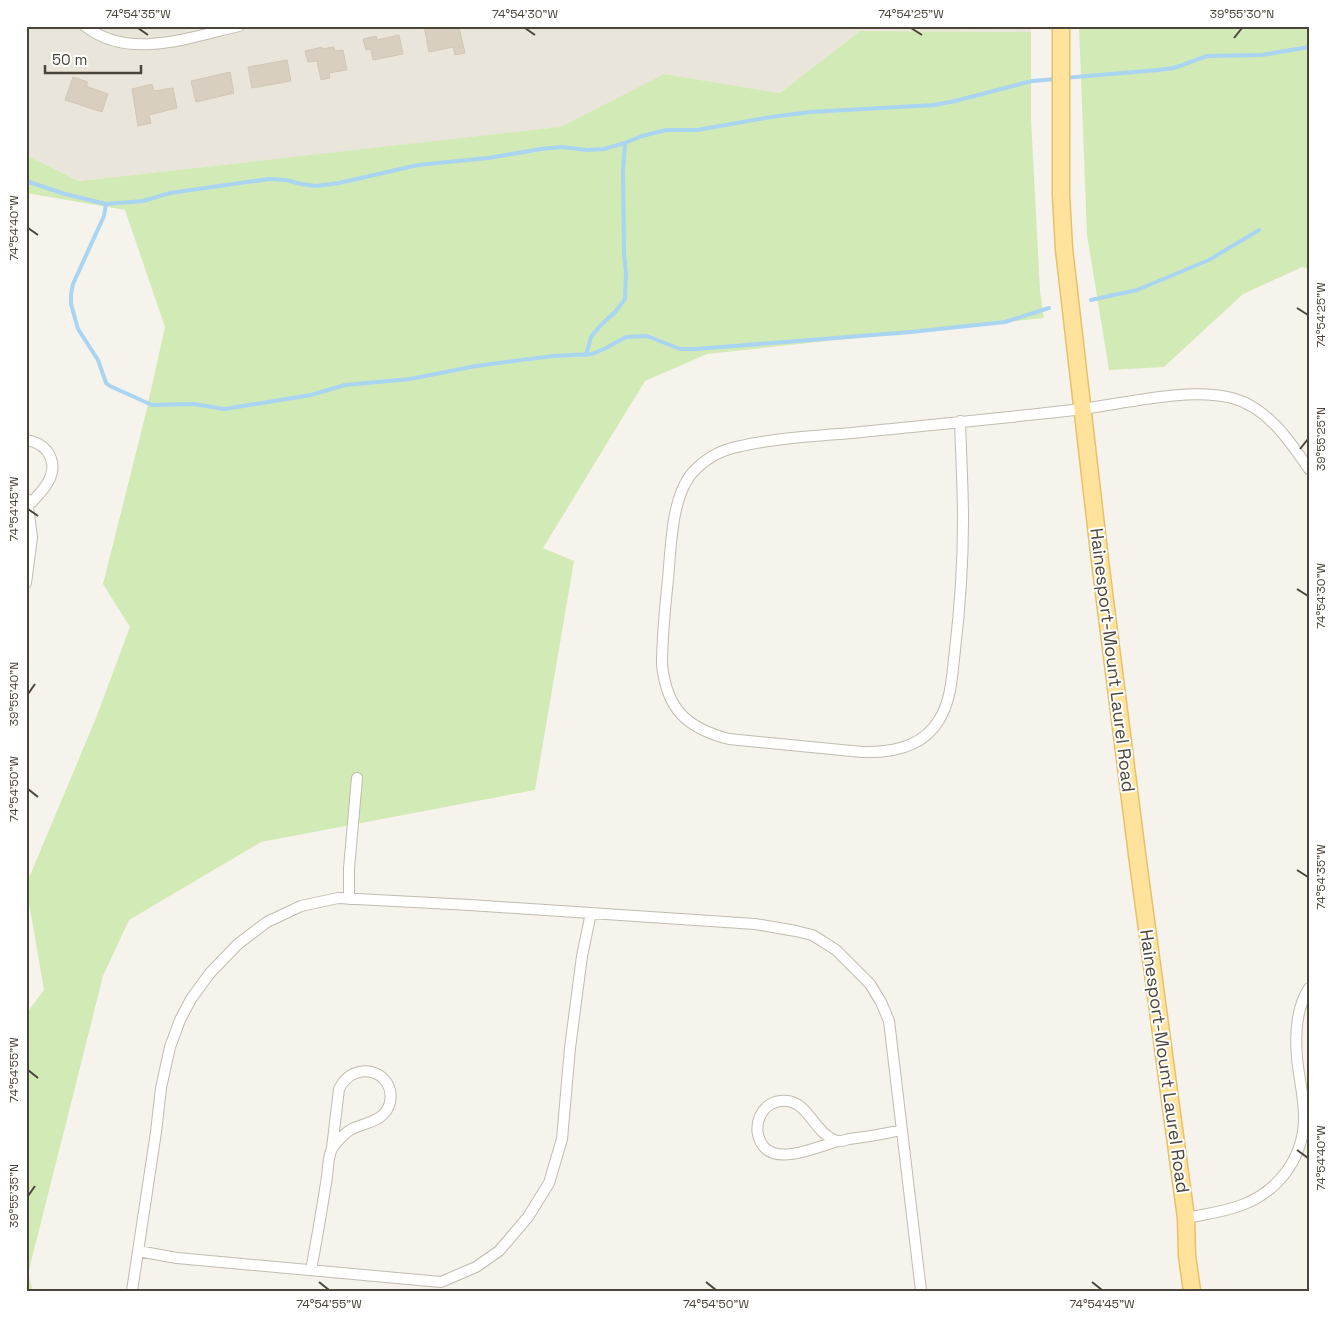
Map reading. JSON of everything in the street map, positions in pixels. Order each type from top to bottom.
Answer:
[{"type":"main road","name":"Hainesport-Mount Laurel Road","points":[[1061,26],[1060,91],[1064,249],[1100,561],[1186,1218],[1187,1256],[1192,1291]]},
{"type":"street","points":[[85,26],[99,36],[115,42],[132,45],[170,41],[239,26]]},
{"type":"street","points":[[960,421],[963,520],[962,576],[957,634],[946,707],[938,721],[927,734],[898,750],[862,752],[729,739],[705,732],[685,720],[676,708],[664,680],[662,649],[675,519],[684,484],[706,460],[721,452],[758,442],[960,421],[1083,409],[1200,394],[1233,398],[1248,404],[1262,413],[1274,423],[1294,446],[1309,469]]},
{"type":"street","points":[[26,440],[37,442],[44,448],[50,456],[52,465],[52,475],[43,490],[27,502],[32,537],[26,584]]},
{"type":"street","points":[[349,898],[349,868],[357,778]]},
{"type":"street","points":[[132,1291],[165,1070],[172,1039],[191,999],[210,972],[229,952],[267,922],[301,906],[327,900],[349,898],[552,909],[755,924],[812,935],[836,950],[870,984],[887,1015],[894,1058],[921,1291]]},
{"type":"street","points":[[138,1251],[177,1258],[445,1282],[476,1267],[496,1254],[528,1217],[549,1183],[562,1139],[570,1048],[582,956],[590,913]]},
{"type":"street","points":[[1186,1218],[1231,1209],[1256,1199],[1281,1180],[1290,1167],[1303,1137],[1304,1112],[1296,1049],[1296,1030],[1300,1011],[1309,988]]},
{"type":"street","points":[[311,1270],[332,1148],[339,1089],[343,1081],[357,1071],[366,1070],[382,1077],[390,1092],[388,1109],[375,1121],[350,1130],[332,1148]]},
{"type":"street","points":[[838,1141],[819,1129],[803,1108],[795,1103],[787,1101],[770,1105],[763,1110],[758,1118],[757,1136],[761,1144],[768,1151],[776,1155],[785,1156],[838,1141],[901,1130]]},
{"type":"shaded area","points":[[26,26],[1031,26],[1031,32],[860,31],[780,93],[664,74],[561,127],[79,181],[26,155]]},
{"type":"green space","points":[[1079,26],[1309,26],[1309,269],[1302,267],[1243,294],[1164,367],[1109,370],[1087,235]]},
{"type":"green space","points":[[860,31],[1031,32],[1031,119],[1040,291],[1044,318],[707,354],[645,381],[543,548],[574,561],[535,790],[261,842],[129,920],[103,976],[28,1274],[33,1291],[26,1291],[26,1014],[44,990],[26,885],[96,718],[130,627],[103,584],[144,421],[165,327],[125,210],[26,193],[26,155],[79,181],[560,127],[664,74],[780,93]]},
{"type":"building","points":[[424,26],[449,26],[449,29],[459,27],[465,53],[455,55],[453,47],[429,52]]},
{"type":"building","points":[[399,35],[403,54],[373,60],[371,49],[366,50],[363,39],[376,36],[377,40]]},
{"type":"building","points":[[322,47],[322,49],[334,47],[335,51],[343,50],[347,70],[329,73],[330,78],[321,80],[317,61],[308,62],[305,51]]},
{"type":"building","points":[[287,60],[291,81],[252,88],[248,67]]},
{"type":"building","points":[[230,72],[234,93],[196,102],[191,81]]},
{"type":"building","points":[[73,77],[88,82],[86,86],[108,94],[102,112],[65,100]]},
{"type":"building","points":[[152,84],[154,91],[173,88],[177,108],[149,115],[151,123],[138,126],[132,89]]},
{"type":"waterway","points":[[1064,78],[1174,68],[1207,56],[1262,55],[1309,47]]},
{"type":"waterway","points":[[26,181],[65,194],[106,204],[143,201],[170,193],[269,179],[286,180],[316,186],[339,183],[418,165],[488,158],[541,149],[562,147],[587,150],[604,149],[666,130],[697,130],[810,112],[934,105],[1032,81],[1057,79]]},
{"type":"waterway","points":[[586,355],[591,337],[625,299],[623,170],[625,143]]},
{"type":"waterway","points":[[106,204],[104,216],[73,284],[71,304],[78,329],[98,360],[106,383],[152,405],[194,404],[224,409],[311,395],[345,385],[410,379],[476,366],[553,356],[592,354],[626,337],[647,336],[680,349],[696,349],[911,332],[1005,322],[1049,308]]},
{"type":"waterway","points":[[1091,300],[1137,290],[1209,260],[1259,230]]}]
